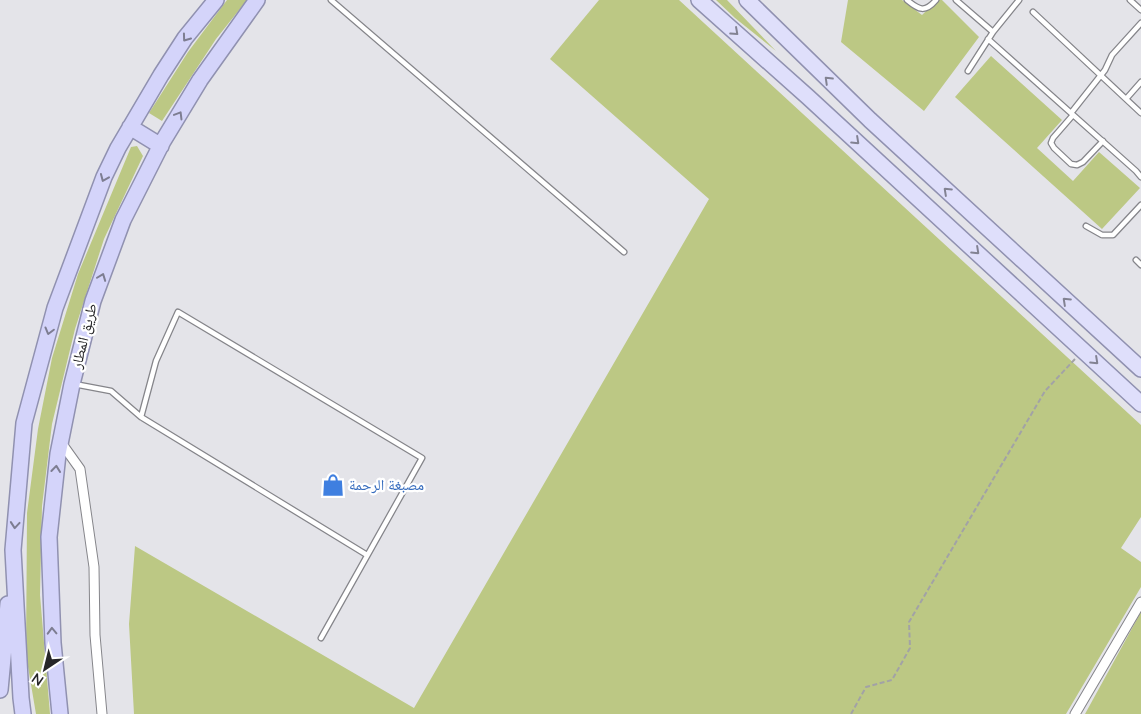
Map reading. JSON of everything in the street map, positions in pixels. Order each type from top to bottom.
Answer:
[{"type":"highway","points":[[0,680],[24,423],[55,308],[104,176],[160,75],[216,0]]},
{"type":"highway","name":"طريق المطار","points":[[60,714],[53,643],[49,537],[60,441],[93,301],[124,220],[161,146],[200,80],[258,0]]},
{"type":"highway","points":[[130,127],[161,146]]},
{"type":"highway","points":[[13,550],[23,714]]},
{"type":"main road","points":[[699,0],[808,97],[1141,404]]},
{"type":"main road","points":[[747,0],[870,120],[1141,369]]},
{"type":"street","points":[[60,441],[80,469],[94,567],[96,635],[102,714]]},
{"type":"street","points":[[1075,714],[1141,602]]},
{"type":"lane","points":[[330,0],[624,252]]},
{"type":"lane","points":[[907,0],[916,7],[923,9],[930,6],[936,0]]},
{"type":"lane","points":[[956,0],[993,32]]},
{"type":"lane","points":[[968,70],[993,32],[1019,0]]},
{"type":"lane","points":[[1130,0],[1141,10]]},
{"type":"lane","points":[[1033,12],[1141,113]]},
{"type":"lane","points":[[1102,141],[1083,162],[1077,165],[1071,164],[1054,148],[1052,143],[1053,138],[1101,76],[1112,55],[1141,22]]},
{"type":"lane","points":[[988,39],[1136,171],[1141,178]]},
{"type":"lane","points":[[1126,99],[1141,82]]},
{"type":"lane","points":[[1086,226],[1102,235],[1114,235],[1141,205]]},
{"type":"lane","points":[[1136,260],[1141,265]]},
{"type":"lane","points":[[141,417],[156,361],[178,312],[422,458],[321,638]]},
{"type":"lane","points":[[72,384],[111,391],[141,417],[367,555]]},
{"type":"path","points":[[851,714],[866,687],[892,680],[910,648],[909,622],[1045,391],[1083,350]]},
{"type":"green space","points":[[227,0],[247,0],[216,39],[162,121],[149,113],[188,52]]},
{"type":"green space","points":[[599,0],[679,0],[1141,425],[1141,517],[1121,548],[1141,562],[1141,587],[1066,714],[134,714],[129,624],[135,546],[414,708],[709,199],[550,59]]},
{"type":"green space","points":[[716,0],[727,0],[776,51],[735,18]]},
{"type":"green space","points":[[848,0],[902,0],[922,15],[937,0],[942,0],[979,37],[924,111],[841,42]]},
{"type":"green space","points":[[991,56],[1062,120],[1037,148],[1073,181],[1099,152],[1140,188],[1102,229],[955,97]]},
{"type":"green space","points":[[137,146],[143,156],[104,239],[75,329],[52,424],[42,506],[40,595],[50,714],[36,714],[26,655],[27,513],[38,429],[52,358],[78,274],[131,147]]},
{"type":"green space","points":[[1141,612],[1141,714],[1085,714]]},
{"type":"place","name":"مصبغة الرحمة","points":[[333,485]]}]
